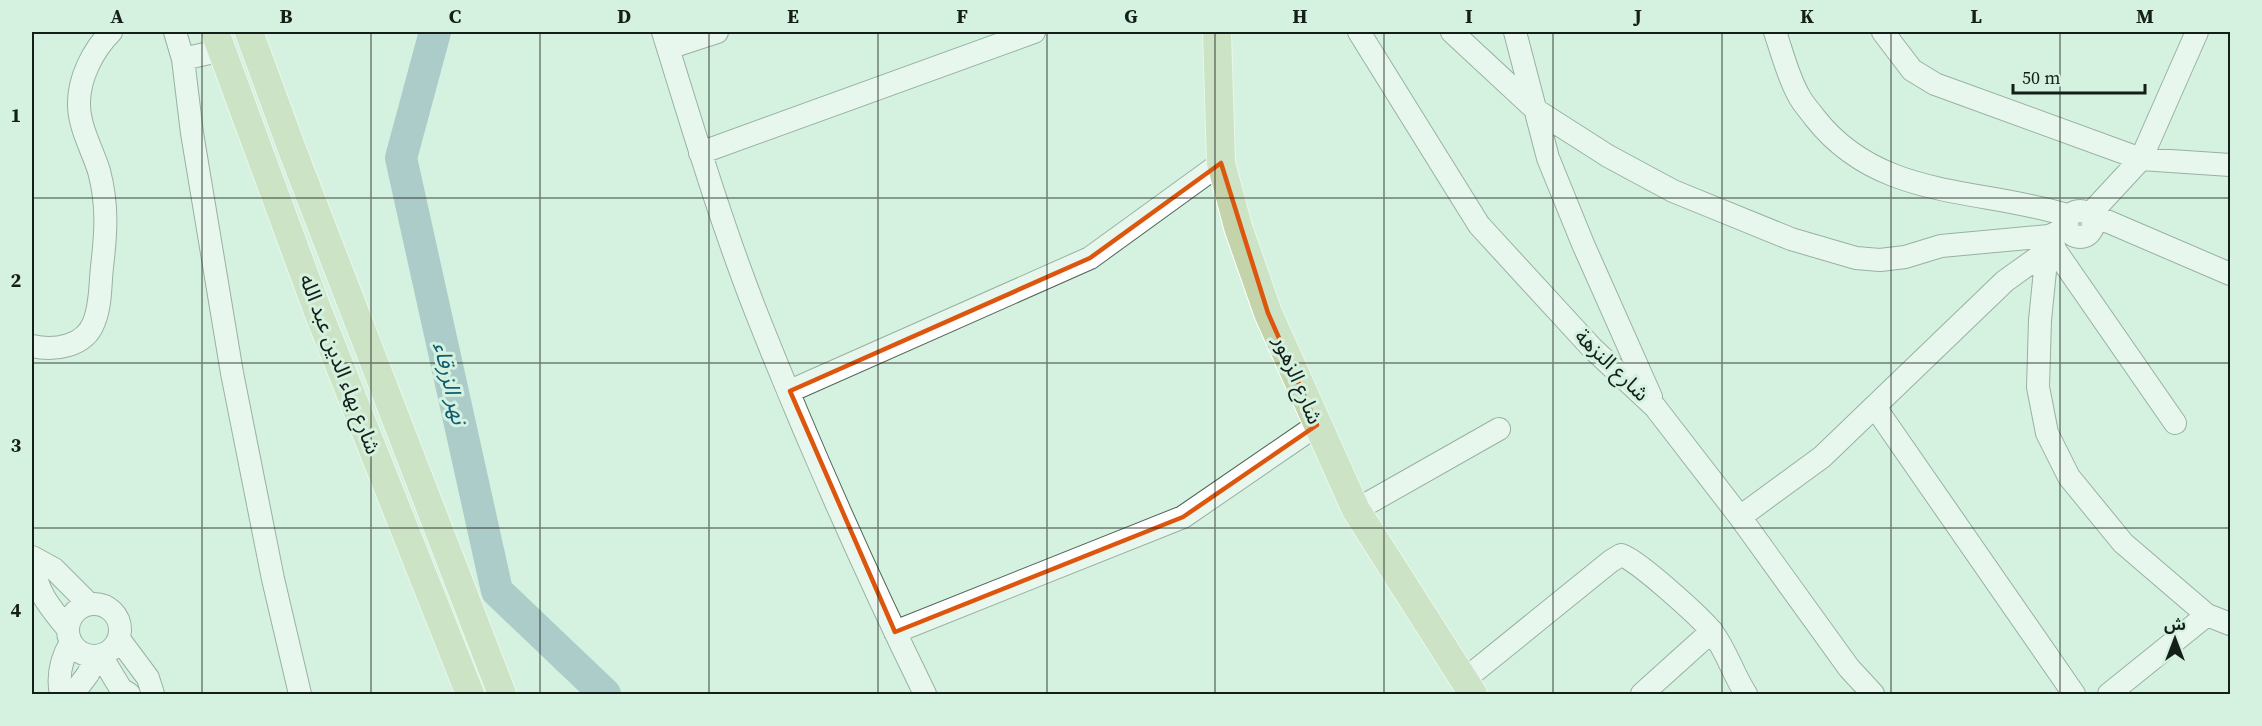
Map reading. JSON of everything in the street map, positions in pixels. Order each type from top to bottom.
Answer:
[{"type":"main road","name":"شارع بهاء الدين عبد الله","points":[[249,32],[297,163],[502,694]]},
{"type":"main road","name":"شارع الزهور","points":[[1217,32],[1221,163],[1238,227],[1268,313],[1356,510],[1469,687]]},
{"type":"main road","name":"شارع بهاء الدين عبد الله","points":[[218,40],[317,309],[470,694]]},
{"type":"street","points":[[32,346],[60,349],[76,342],[94,323],[100,294],[107,216],[99,172],[83,129],[79,105],[88,63],[104,38],[111,32]]},
{"type":"street","points":[[175,32],[183,59],[196,155],[232,373],[273,579],[300,694]]},
{"type":"street","points":[[717,32],[665,40],[700,153],[756,311],[895,632],[925,694]]},
{"type":"street","points":[[700,153],[1034,32]]},
{"type":"street","name":"شارع النزهة","points":[[1359,32],[1479,225],[1592,348],[1655,407],[1740,517],[1849,668],[1873,694]]},
{"type":"street","points":[[1452,32],[1536,110],[1608,156],[1673,191],[1791,239],[1856,258],[1880,260],[1905,257],[1941,246],[2049,236],[2109,222],[2230,274]]},
{"type":"street","points":[[1515,32],[1548,159],[1655,407]]},
{"type":"street","points":[[1775,32],[1798,96],[1826,131],[1859,159],[1910,182],[2033,206],[2070,230],[2175,423]]},
{"type":"street","points":[[1883,32],[1912,70],[1935,84],[2141,159],[2230,165]]},
{"type":"street","points":[[1740,517],[1822,457],[2005,281],[2070,230],[2141,159],[2197,32]]},
{"type":"street","points":[[183,59],[218,40]]},
{"type":"street","points":[[790,391],[1090,258],[1221,163]]},
{"type":"street","points":[[2070,230],[2040,320],[2038,387],[2047,433],[2069,477],[2123,543],[2207,615],[2230,624]]},
{"type":"street","points":[[1875,407],[2074,694]]},
{"type":"street","points":[[895,632],[1183,517],[1317,425]]},
{"type":"street","points":[[1356,510],[1499,429]]},
{"type":"street","points":[[1469,687],[1611,561],[1621,555],[1633,560],[1684,602],[1712,631],[1727,654],[1734,676],[1746,694]]},
{"type":"street","points":[[32,559],[54,569],[89,604]]},
{"type":"street","points":[[32,559],[35,582],[46,602],[69,636],[77,650],[86,655],[99,656],[109,652],[120,639],[121,628],[117,617],[110,609],[100,604],[89,604],[78,609],[71,618],[69,636],[62,658],[59,679],[61,694]]},
{"type":"street","points":[[2109,694],[2207,615]]},
{"type":"street","points":[[1642,694],[1712,631]]},
{"type":"street","points":[[120,639],[148,678],[153,694]]},
{"type":"street","points":[[73,694],[99,656]]},
{"type":"street","points":[[99,656],[121,689],[129,694]]},
{"type":"highlighted area","points":[[1221,163],[1268,313],[1317,425],[1183,517],[895,632],[790,391],[1090,258]]},
{"type":"waterway","name":"نهر الزرقاء","points":[[435,32],[401,158],[497,591],[605,694]]}]
